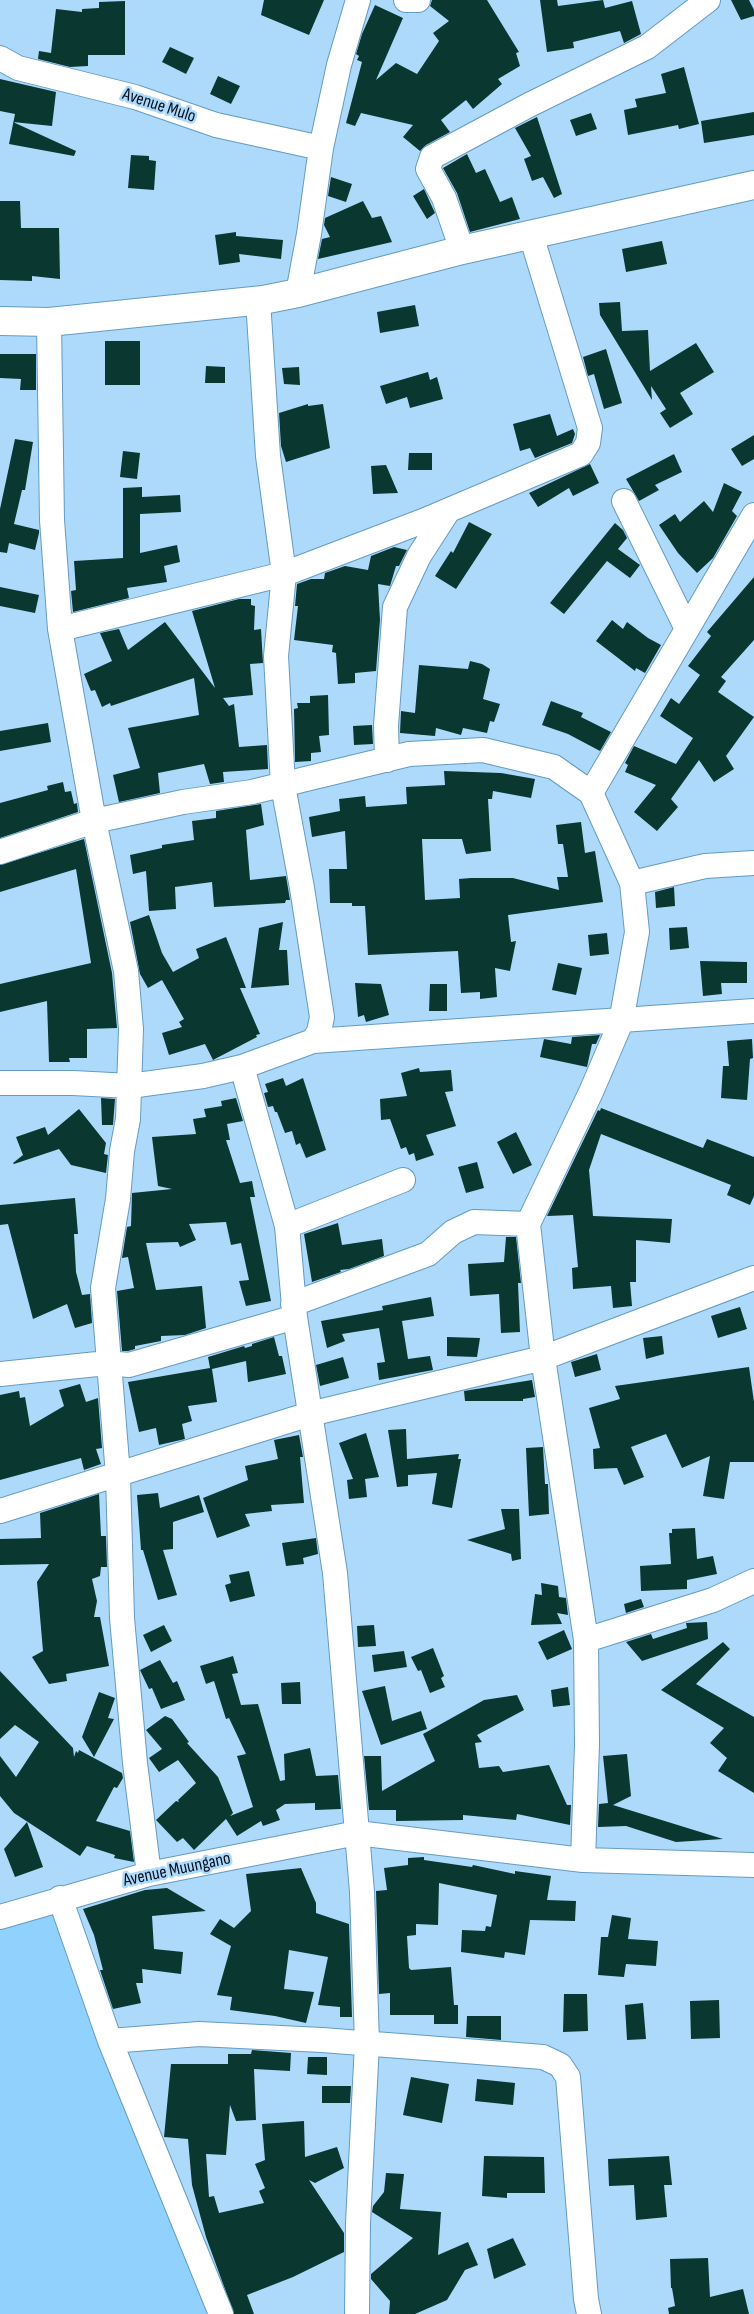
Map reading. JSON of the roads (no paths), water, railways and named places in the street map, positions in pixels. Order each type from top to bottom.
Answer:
[{"type":"main road","points":[[0,321],[49,322],[258,300],[298,293],[462,250],[754,185]]},
{"type":"street","points":[[298,293],[309,234],[320,148],[339,65],[358,0]]},
{"type":"street","points":[[406,0],[418,0]]},
{"type":"street","points":[[462,250],[444,198],[428,169],[432,158],[528,105],[647,47],[708,0]]},
{"type":"street","name":"Avenue Mulo","points":[[0,58],[18,68],[135,97],[216,125],[320,148]]},
{"type":"street","points":[[60,629],[284,574],[448,511],[581,454],[588,444],[590,428],[531,235]]},
{"type":"street","points":[[258,300],[268,456],[284,574],[276,656],[283,786],[302,888],[322,1017],[319,1032],[313,1041]]},
{"type":"street","points":[[49,322],[52,520],[60,629],[94,821],[126,971],[130,1029],[128,1119],[122,1151],[118,1198],[103,1288],[107,1363],[118,1475],[122,1618],[149,1874]]},
{"type":"street","points":[[624,501],[687,629]]},
{"type":"street","points":[[387,760],[386,724],[394,607],[419,556],[448,511]]},
{"type":"street","points":[[591,793],[754,515]]},
{"type":"street","points":[[0,852],[94,821],[183,802],[283,786],[409,754],[483,750],[554,767],[591,793],[632,883],[637,932],[621,1022],[591,1092],[528,1224],[543,1358],[586,1640],[587,1744],[584,1860]]},
{"type":"street","points":[[632,883],[704,866],[754,863]]},
{"type":"street","points":[[0,1083],[130,1086],[203,1076],[242,1067],[313,1041],[487,1028],[621,1022],[754,1012]]},
{"type":"street","points":[[242,1067],[286,1226],[294,1311],[335,1573],[362,1892],[367,2043],[358,2223],[357,2314]]},
{"type":"street","points":[[286,1226],[403,1180]]},
{"type":"street","points":[[0,1374],[107,1363],[119,1365],[138,1362],[294,1311],[428,1254],[453,1232],[474,1222],[528,1224]]},
{"type":"street","points":[[0,1511],[310,1414],[543,1358],[754,1278]]},
{"type":"street","points":[[586,1640],[713,1600],[754,1581]]},
{"type":"street","name":"Avenue Muungano","points":[[0,1917],[60,1898],[149,1874],[356,1833],[584,1860],[754,1865]]},
{"type":"street","points":[[60,1898],[110,2041],[221,2314]]},
{"type":"street","points":[[110,2041],[199,2034],[367,2043],[543,2057],[560,2065],[568,2077],[586,2299],[589,2314]]}]
